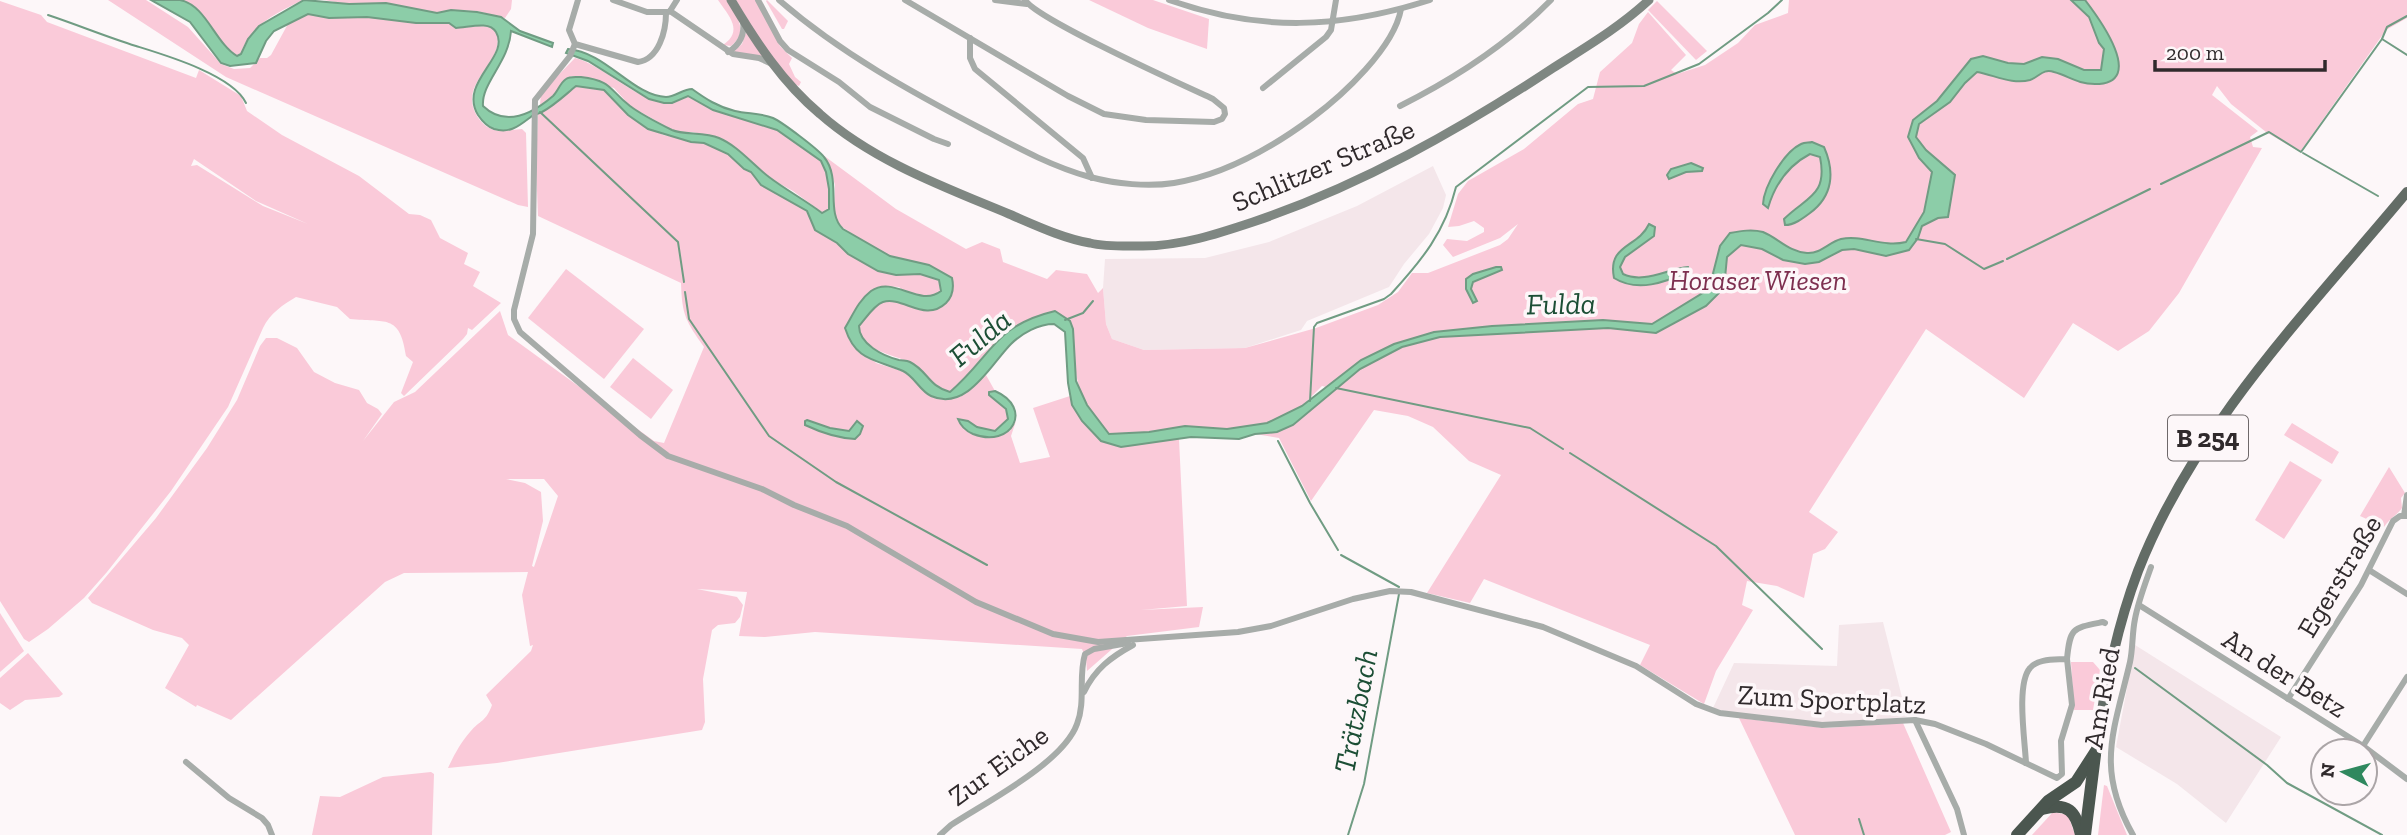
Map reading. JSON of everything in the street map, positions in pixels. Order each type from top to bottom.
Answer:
[{"type":"highway","points":[[2017,835],[2048,801],[2076,782],[2096,751]]},
{"type":"highway","name":"B 254","points":[[2083,835],[2096,751]]},
{"type":"highway","points":[[2039,811],[2055,806],[2065,808],[2077,819],[2083,835]]},
{"type":"main road","name":"Schlitzer Straße","points":[[732,0],[773,65],[797,93],[861,145],[986,205],[1077,239],[1090,243],[1145,246],[1202,239],[1293,208],[1338,189],[1478,117],[1611,30],[1649,0]]},
{"type":"main road","name":"B 254","points":[[2096,751],[2106,685],[2121,622],[2147,551],[2177,489],[2235,399],[2407,192]]},
{"type":"street","points":[[578,0],[569,30],[574,46],[570,57],[541,89],[534,103],[536,120],[533,234],[516,298],[514,319],[520,332],[668,456],[762,489],[847,526],[947,587],[1009,618],[1079,640],[1138,640]]},
{"type":"street","points":[[613,0],[647,12],[668,12],[728,52],[759,58],[773,65]]},
{"type":"street","points":[[574,46],[622,59],[646,61],[662,36],[668,12],[677,0]]},
{"type":"street","points":[[758,0],[780,41],[788,50],[839,82],[870,107],[948,144]]},
{"type":"street","points":[[779,0],[812,28],[916,94],[1020,148],[1092,178],[1130,183],[1175,183],[1211,173],[1276,143],[1320,113],[1358,77],[1396,26],[1401,9]]},
{"type":"street","points":[[905,0],[1088,108],[1104,114],[1146,120],[1214,122],[1222,119],[1225,114],[1224,108],[1213,99],[1082,36],[1026,2],[995,0]]},
{"type":"street","points":[[1169,0],[1206,12],[1257,22],[1287,24],[1331,22],[1401,9],[1430,0]]},
{"type":"street","points":[[1263,88],[1326,37],[1336,0]]},
{"type":"street","points":[[1400,106],[1446,83],[1477,62],[1551,0]]},
{"type":"street","points":[[728,52],[743,37],[743,19]]},
{"type":"street","points":[[970,38],[970,58],[975,69],[1083,159],[1092,178]]},
{"type":"street","points":[[2406,516],[2407,495]]},
{"type":"street","name":"Egerstraße","points":[[2288,699],[2369,570],[2393,521],[2406,516]]},
{"type":"street","name":"Am Ried","points":[[2133,835],[2116,798],[2110,757],[2115,719],[2131,656],[2134,625],[2151,567]]},
{"type":"street","points":[[2369,570],[2407,594]]},
{"type":"street","name":"Zum Sportplatz","points":[[1138,640],[1256,629],[1353,599],[1390,591],[1411,592],[1543,628],[1636,666],[1696,704],[1720,713],[1822,725],[1915,720],[1961,734],[2057,778],[2062,774],[2061,741],[2072,705],[2067,659]]},
{"type":"street","name":"An der Betz","points":[[2139,605],[2349,737]]},
{"type":"street","points":[[2026,763],[2024,679],[2031,667],[2040,661],[2067,659],[2069,637],[2078,627],[2105,623]]},
{"type":"street","points":[[1083,693],[1099,668],[1138,640]]},
{"type":"street","name":"Zur Eiche","points":[[940,835],[1060,751],[1078,723],[1083,693],[1082,668],[1088,651],[1138,640]]},
{"type":"street","points":[[2369,737],[2407,677]]},
{"type":"street","points":[[1915,720],[1957,809],[1964,835]]},
{"type":"street","name":"An der Betz","points":[[2379,758],[2407,779]]},
{"type":"street","points":[[186,762],[229,798],[262,818],[272,835]]},
{"type":"shaded area","points":[[151,0],[180,0],[189,3],[204,16],[222,42],[237,56],[259,26],[304,0],[349,4],[386,3],[437,13],[451,10],[501,17],[520,31],[553,43],[552,47],[511,31],[505,53],[484,97],[483,106],[492,113],[510,117],[528,113],[553,96],[569,77],[599,81],[605,83],[635,109],[672,130],[713,136],[726,141],[769,177],[822,213],[829,209],[829,189],[821,161],[777,130],[713,110],[688,96],[672,103],[649,99],[588,61],[566,53],[568,49],[595,58],[642,90],[654,95],[669,97],[692,89],[723,107],[773,118],[800,136],[824,157],[832,175],[835,214],[843,229],[890,256],[929,265],[952,278],[950,297],[938,308],[922,310],[891,301],[876,306],[859,326],[867,344],[886,356],[910,362],[937,386],[950,392],[1006,333],[1034,317],[1055,311],[1070,321],[1073,329],[1076,381],[1087,405],[1109,434],[1149,432],[1185,426],[1227,429],[1267,423],[1302,406],[1361,360],[1394,344],[1434,332],[1603,320],[1652,324],[1709,289],[1720,246],[1730,233],[1751,230],[1763,232],[1795,250],[1807,253],[1817,252],[1841,239],[1849,238],[1889,243],[1906,242],[1924,212],[1932,172],[1919,158],[1908,137],[1913,120],[1937,101],[1971,59],[1983,56],[2024,64],[2042,57],[2058,59],[2084,70],[2101,70],[2104,49],[2089,17],[2071,0],[2085,0],[2108,34],[2119,62],[2118,73],[2110,81],[2095,84],[2050,71],[2024,81],[1977,72],[1950,102],[1919,124],[1916,137],[1926,150],[1955,175],[1948,217],[1938,218],[1922,226],[1918,238],[1909,250],[1886,256],[1854,249],[1842,250],[1819,262],[1805,264],[1783,260],[1762,249],[1741,245],[1727,257],[1725,278],[1719,293],[1706,306],[1656,333],[1608,328],[1440,337],[1402,347],[1360,369],[1293,425],[1277,432],[1239,439],[1191,437],[1121,447],[1101,441],[1082,421],[1072,405],[1065,332],[1054,324],[1037,327],[1020,336],[977,383],[956,397],[944,399],[931,396],[907,373],[868,358],[855,347],[845,328],[866,295],[880,287],[889,287],[924,296],[933,295],[941,291],[939,280],[920,274],[896,275],[878,271],[848,254],[837,243],[815,230],[807,211],[761,185],[751,172],[728,154],[704,143],[691,142],[648,129],[628,115],[604,90],[576,86],[541,113],[515,128],[500,130],[490,127],[478,115],[474,92],[497,51],[499,41],[493,28],[456,28],[449,23],[416,23],[367,17],[329,18],[308,14],[274,31],[256,63],[230,66],[221,63],[190,22]]},
{"type":"shaded area","points":[[1812,142],[1824,147],[1828,156],[1830,183],[1818,206],[1795,223],[1785,225],[1784,219],[1818,188],[1822,170],[1820,157],[1810,154],[1789,170],[1779,183],[1768,208],[1763,204],[1764,197],[1776,170],[1788,154],[1801,144]]},
{"type":"shaded area","points":[[1691,163],[1703,168],[1702,171],[1686,172],[1669,179],[1667,175],[1671,169]]},
{"type":"shaded area","points":[[1433,166],[1446,195],[1443,208],[1429,234],[1389,287],[1307,321],[1301,330],[1245,348],[1144,350],[1112,339],[1106,324],[1103,288],[1105,259],[1205,258],[1269,242],[1357,206]]},
{"type":"shaded area","points":[[1649,224],[1655,227],[1654,236],[1625,257],[1620,267],[1623,274],[1647,277],[1688,267],[1689,272],[1661,282],[1642,285],[1632,285],[1614,278],[1613,267],[1619,252],[1638,238]]},
{"type":"shaded area","points":[[1501,267],[1502,270],[1473,282],[1471,289],[1477,301],[1473,303],[1466,289],[1466,279]]},
{"type":"shaded area","points":[[995,391],[1007,398],[1014,407],[1013,424],[998,436],[987,437],[966,430],[958,419],[995,431],[1008,419],[1006,409],[989,395],[989,392]]},
{"type":"shaded area","points":[[807,420],[849,431],[857,421],[863,426],[855,439],[830,435],[811,428],[805,425]]},
{"type":"shaded area","points":[[1883,622],[1907,717],[1822,723],[1737,714],[1713,708],[1734,663],[1837,666],[1839,625]]},
{"type":"shaded area","points":[[2135,645],[2281,737],[2226,823],[2177,784],[2116,747]]},
{"type":"green space","points":[[108,0],[146,0],[188,27],[221,64],[234,69],[250,68],[260,58],[267,58],[289,22],[308,14],[329,18],[367,17],[416,23],[449,23],[456,28],[481,26],[496,30],[498,41],[495,52],[477,82],[472,104],[477,116],[486,126],[497,130],[522,129],[526,133],[528,207],[518,205],[226,77]]},
{"type":"green space","points":[[182,0],[303,0],[258,27],[245,43],[241,53],[236,56],[197,12]]},
{"type":"green space","points":[[324,0],[512,0],[511,9],[505,18],[477,11],[451,10],[437,13],[386,3],[341,3]]},
{"type":"green space","points":[[718,0],[727,0],[740,23],[740,35],[731,46],[723,45],[733,34],[733,23]]},
{"type":"green space","points":[[736,0],[756,0],[780,46],[792,58],[789,64],[795,77],[801,82],[799,86],[794,84],[763,45]]},
{"type":"green space","points":[[767,0],[788,21],[784,29],[782,29]]},
{"type":"green space","points":[[1089,0],[1153,0],[1209,19],[1207,49],[1148,28]]},
{"type":"green space","name":"Horaser Wiesen","points":[[1789,0],[2407,0],[2407,18],[2386,30],[2300,152],[2266,132],[2231,104],[2217,86],[2212,95],[2258,131],[2250,137],[2253,147],[2262,148],[2179,293],[2149,331],[2118,351],[2073,323],[2024,398],[1926,329],[1809,512],[1838,532],[1825,549],[1813,554],[1804,598],[1777,586],[1747,581],[1742,605],[1753,610],[1716,671],[1704,704],[1640,665],[1650,645],[1484,579],[1470,603],[1427,593],[1501,475],[1469,461],[1433,427],[1408,416],[1374,410],[1311,501],[1279,438],[1255,434],[1277,432],[1334,389],[1322,386],[1302,406],[1267,423],[1227,429],[1185,426],[1149,432],[1109,434],[1089,408],[1079,386],[1073,329],[1055,311],[982,357],[965,380],[950,392],[938,386],[910,363],[871,346],[860,334],[859,325],[878,304],[895,301],[914,308],[933,310],[943,304],[953,292],[929,265],[890,256],[838,224],[834,211],[835,185],[823,155],[896,209],[966,249],[982,242],[1000,249],[1003,262],[1047,279],[1056,270],[1087,274],[1098,293],[1103,288],[1106,324],[1112,339],[1144,350],[1245,348],[1316,328],[1378,305],[1398,292],[1412,273],[1428,273],[1500,245],[1508,239],[1518,224],[1500,238],[1453,257],[1443,245],[1447,239],[1467,241],[1484,232],[1484,228],[1474,221],[1448,227],[1458,194],[1468,181],[1524,149],[1578,104],[1593,99],[1600,72],[1632,43],[1639,24],[1648,12],[1686,55],[1671,70],[1677,74],[1705,65],[1738,43],[1755,25],[1788,13]]},
{"type":"green space","points":[[0,1],[41,15],[47,22],[196,78],[199,70],[241,96],[247,111],[282,135],[359,176],[409,214],[431,220],[440,238],[468,253],[464,264],[480,272],[473,286],[501,303],[472,330],[468,328],[463,339],[404,396],[401,393],[413,362],[406,356],[400,333],[395,326],[382,321],[350,319],[337,307],[296,297],[269,318],[228,407],[171,491],[84,598],[29,642],[24,639],[0,601]],"holes":[[[194,159],[256,201],[308,224],[263,206],[197,165],[191,166]]]},
{"type":"green space","points":[[1657,1],[1707,51],[1696,60],[1648,10]]},
{"type":"green space","points":[[746,32],[763,57],[733,52],[742,44]]},
{"type":"green space","points":[[575,58],[649,99],[672,103],[688,96],[713,110],[777,130],[821,161],[829,189],[829,209],[823,213],[773,180],[732,145],[717,137],[676,132],[630,106],[614,88],[572,76],[565,79],[555,94],[540,105],[541,93]]},
{"type":"green space","points":[[576,85],[604,90],[628,115],[663,135],[704,143],[728,154],[751,172],[761,185],[807,211],[815,230],[837,243],[848,254],[906,275],[920,274],[939,280],[941,291],[926,296],[899,287],[872,292],[860,304],[845,328],[876,363],[905,372],[930,396],[960,397],[986,375],[995,391],[989,392],[1006,410],[1008,419],[995,431],[977,427],[968,421],[980,437],[1010,431],[1016,421],[1011,436],[1020,463],[1050,457],[1033,408],[1070,396],[1072,405],[1121,447],[1179,439],[1187,606],[1141,610],[1203,607],[1199,627],[1127,636],[1087,671],[1082,649],[815,632],[765,637],[739,636],[747,592],[697,589],[737,597],[743,605],[740,617],[735,623],[718,625],[712,630],[703,679],[705,722],[702,730],[497,763],[448,768],[464,740],[490,711],[492,705],[486,695],[531,651],[533,645],[530,646],[522,595],[528,572],[404,573],[385,582],[231,720],[197,705],[196,707],[165,688],[189,645],[182,638],[153,630],[92,603],[88,598],[156,518],[207,448],[237,400],[266,338],[277,338],[297,348],[314,372],[335,383],[359,390],[367,403],[378,409],[382,414],[363,441],[394,402],[415,392],[500,311],[508,335],[654,441],[664,443],[704,347],[686,318],[681,283],[538,216],[538,114],[558,102]],"holes":[[[506,479],[544,479],[558,496],[534,567],[532,566],[543,521],[541,492],[525,483]]]},
{"type":"green space","points":[[566,269],[644,329],[604,379],[528,318]]},
{"type":"green space","points":[[633,358],[673,390],[651,419],[610,387]]},
{"type":"green space","points":[[2292,423],[2339,452],[2332,464],[2284,435]]},
{"type":"green space","points":[[2290,461],[2322,480],[2284,539],[2255,520]]},
{"type":"green space","points":[[2389,467],[2405,493],[2401,498],[2402,508],[2384,527],[2360,516]]},
{"type":"green space","points":[[0,613],[24,651],[0,672]]},
{"type":"green space","points":[[28,653],[63,694],[59,697],[25,700],[10,710],[0,703],[0,678]]},
{"type":"green space","points":[[2071,662],[2093,662],[2100,670],[2093,710],[2074,710]]},
{"type":"green space","points":[[1739,718],[1825,728],[1903,723],[1951,832],[1945,835],[1795,835]]},
{"type":"green space","points":[[431,772],[434,774],[432,835],[312,835],[320,796],[340,797],[383,777]]},
{"type":"green space","points":[[2104,785],[2107,786],[2127,835],[2098,835]]},
{"type":"green space","points":[[2053,812],[2068,815],[2075,835],[2032,835]]},
{"type":"waterway","points":[[1310,401],[1314,327],[1317,323],[1384,299],[1391,294],[1439,232],[1456,187],[1588,87],[1644,86],[1699,64],[1782,0]]},
{"type":"waterway","points":[[48,15],[197,67],[227,84],[239,93],[246,103]]},
{"type":"waterway","points":[[2161,184],[2269,132],[2301,152],[2382,39],[2387,27],[2407,16]]},
{"type":"waterway","points":[[2382,39],[2407,55]]},
{"type":"waterway","points":[[540,112],[678,242],[684,282]]},
{"type":"waterway","points":[[2303,153],[2378,196]]},
{"type":"waterway","points":[[2007,259],[2150,189]]},
{"type":"waterway","points":[[1916,239],[1945,244],[1984,269],[2003,261]]},
{"type":"waterway","points":[[685,292],[689,319],[769,436],[836,482],[987,565]]},
{"type":"waterway","points":[[1065,320],[1083,313],[1093,301]]},
{"type":"waterway","points":[[1336,388],[1530,428],[1563,449]]},
{"type":"waterway","name":"Trätzbach","points":[[1278,441],[1338,550]]},
{"type":"waterway","points":[[1570,453],[1716,546],[1822,649]]},
{"type":"waterway","name":"Trätzbach","points":[[1341,555],[1399,587]]},
{"type":"waterway","name":"Trätzbach","points":[[1348,835],[1364,784],[1399,594]]},
{"type":"waterway","points":[[2135,668],[2267,765],[2287,783],[2382,835]]},
{"type":"waterway","points":[[1859,819],[1864,835]]},
{"type":"water label","name":"Fulda","points":[[1561,304]]},
{"type":"water label","name":"Fulda","points":[[980,338]]}]
